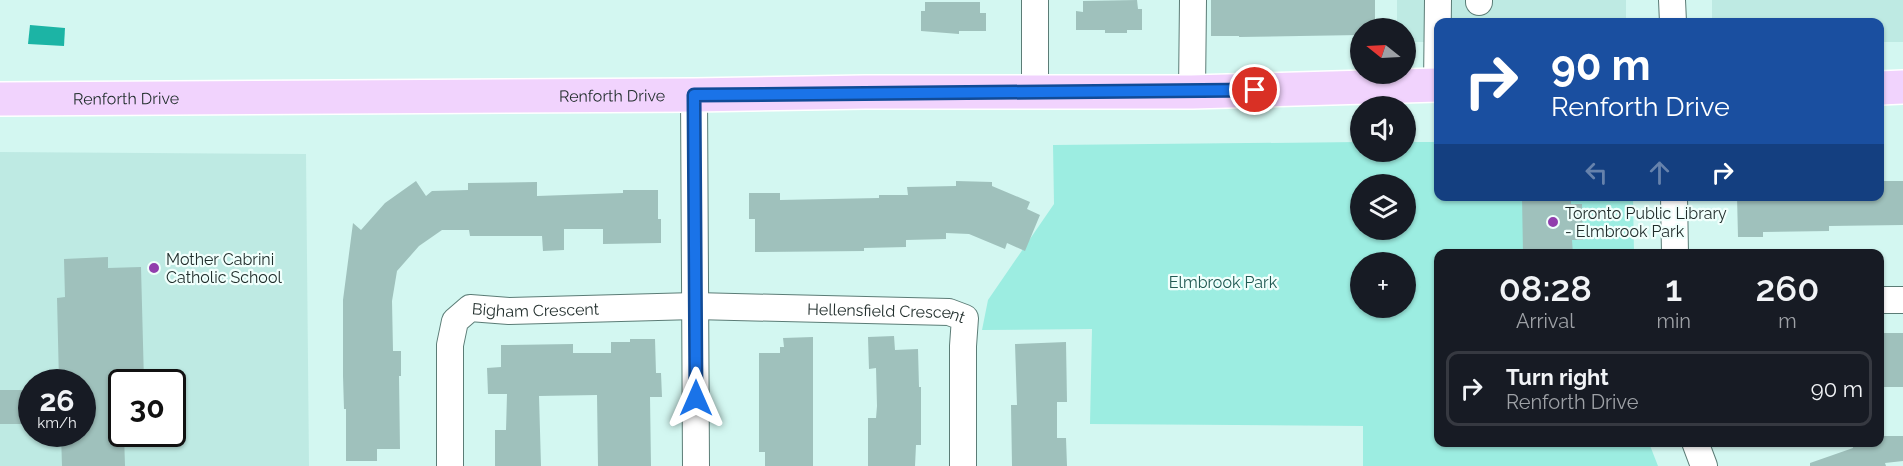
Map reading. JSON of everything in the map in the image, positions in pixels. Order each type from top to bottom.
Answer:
[{"type":"main road","name":"Renforth Drive","points":[[0,99],[1035,91],[1192,92],[1434,85]]},
{"type":"main road","points":[[1884,88],[1903,87]]},
{"type":"street","points":[[1035,0],[1035,91]]},
{"type":"street","points":[[1192,92],[1193,0]]},
{"type":"street","points":[[1438,0],[1438,18]]},
{"type":"street","points":[[1672,0],[1673,18]]},
{"type":"street","points":[[694,95],[696,466]]},
{"type":"street","points":[[1674,201],[1675,249]]},
{"type":"street","points":[[1884,300],[1903,300]]},
{"type":"street","name":"Bigham Crescent","points":[[450,466],[450,345],[455,321],[470,309],[509,311],[695,306]]},
{"type":"street","name":"Hellensfield Crescent","points":[[695,306],[949,312],[965,318],[963,466]]},
{"type":"street","points":[[1697,447],[1704,466]]},
{"type":"shaded area","points":[[1397,0],[1626,0],[1626,18],[1434,18],[1434,42],[1416,42],[1416,18],[1397,18]]},
{"type":"shaded area","points":[[1712,0],[1903,0],[1903,42],[1884,42],[1884,18],[1712,18]]},
{"type":"shaded area","points":[[30,25],[65,28],[64,46],[28,44]]},
{"type":"shaded area","name":"Mother Cabrini Catholic School","points":[[0,152],[306,154],[309,466],[0,466]]},
{"type":"green space","name":"Elmbrook Park","points":[[1350,142],[1350,162],[1416,162],[1416,142],[1434,142],[1434,201],[1633,201],[1634,249],[1434,249],[1434,447],[1651,447],[1658,466],[1363,466],[1363,426],[1090,424],[1092,329],[982,330],[988,300],[1054,204],[1053,145]]},
{"type":"building","points":[[1137,0],[1138,9],[1142,9],[1142,30],[1105,33],[1105,30],[1076,30],[1076,11],[1083,12],[1083,1]]},
{"type":"building","points":[[1211,0],[1375,0],[1375,18],[1350,18],[1350,35],[1211,36]]},
{"type":"building","points":[[925,2],[980,2],[980,13],[986,13],[986,31],[959,31],[959,34],[921,31],[921,11],[925,11]]},
{"type":"building","points":[[416,181],[426,196],[432,191],[468,190],[468,183],[537,182],[537,196],[658,190],[661,243],[603,244],[603,229],[564,229],[564,250],[543,251],[542,236],[470,236],[469,230],[442,230],[419,246],[397,271],[392,301],[393,351],[401,351],[400,449],[377,449],[377,461],[346,461],[343,300],[353,223],[361,230],[385,203]]},
{"type":"building","points":[[956,181],[992,182],[992,186],[1030,202],[1027,209],[1040,215],[1025,251],[1007,243],[1005,249],[969,234],[946,233],[946,239],[906,240],[906,247],[864,248],[864,251],[755,252],[755,219],[749,219],[749,193],[780,193],[780,200],[879,198],[879,195],[908,195],[907,187],[956,186]]},
{"type":"building","points":[[1884,181],[1903,181],[1903,225],[1829,226],[1829,231],[1763,232],[1763,237],[1738,237],[1737,201],[1884,201]]},
{"type":"building","name":"Toronto Public Library - Elmbrook Park","points":[[1522,201],[1571,201],[1571,204],[1582,204],[1583,240],[1572,240],[1573,249],[1523,249]]},
{"type":"building","points":[[108,257],[108,268],[141,267],[144,369],[108,369],[108,447],[124,447],[125,466],[62,466],[61,447],[96,447],[96,369],[59,369],[57,298],[65,297],[64,259]]},
{"type":"building","points":[[1884,333],[1903,333],[1903,387],[1884,387]]},
{"type":"building","points":[[894,336],[895,350],[918,349],[919,387],[921,387],[921,445],[916,445],[915,466],[868,466],[868,418],[876,418],[877,406],[876,368],[869,369],[868,337]]},
{"type":"building","points":[[813,337],[813,466],[765,466],[765,452],[759,452],[759,353],[780,353],[780,347],[784,347],[783,338]]},
{"type":"building","points":[[630,339],[655,339],[656,373],[661,373],[662,397],[650,397],[651,466],[598,466],[597,395],[539,396],[541,466],[495,466],[495,430],[506,430],[507,394],[488,394],[487,368],[501,367],[501,345],[573,344],[573,353],[611,353],[611,342],[630,342]]},
{"type":"building","points":[[1066,342],[1067,402],[1057,402],[1057,438],[1066,438],[1067,466],[1012,466],[1011,405],[1017,405],[1015,344]]},
{"type":"building","points":[[0,390],[18,390],[18,424],[0,424]]},
{"type":"building","points":[[1884,436],[1903,436],[1903,461],[1885,463],[1886,466],[1810,466],[1810,463],[1853,448],[1884,447]]},
{"type":"place","name":"Toronto Public Library - Elmbrook Park","points":[[1553,222]]},
{"type":"place","name":"Mother Cabrini Catholic School","points":[[154,268]]},
{"type":"route","points":[[696,398],[694,95],[1255,90]]}]
